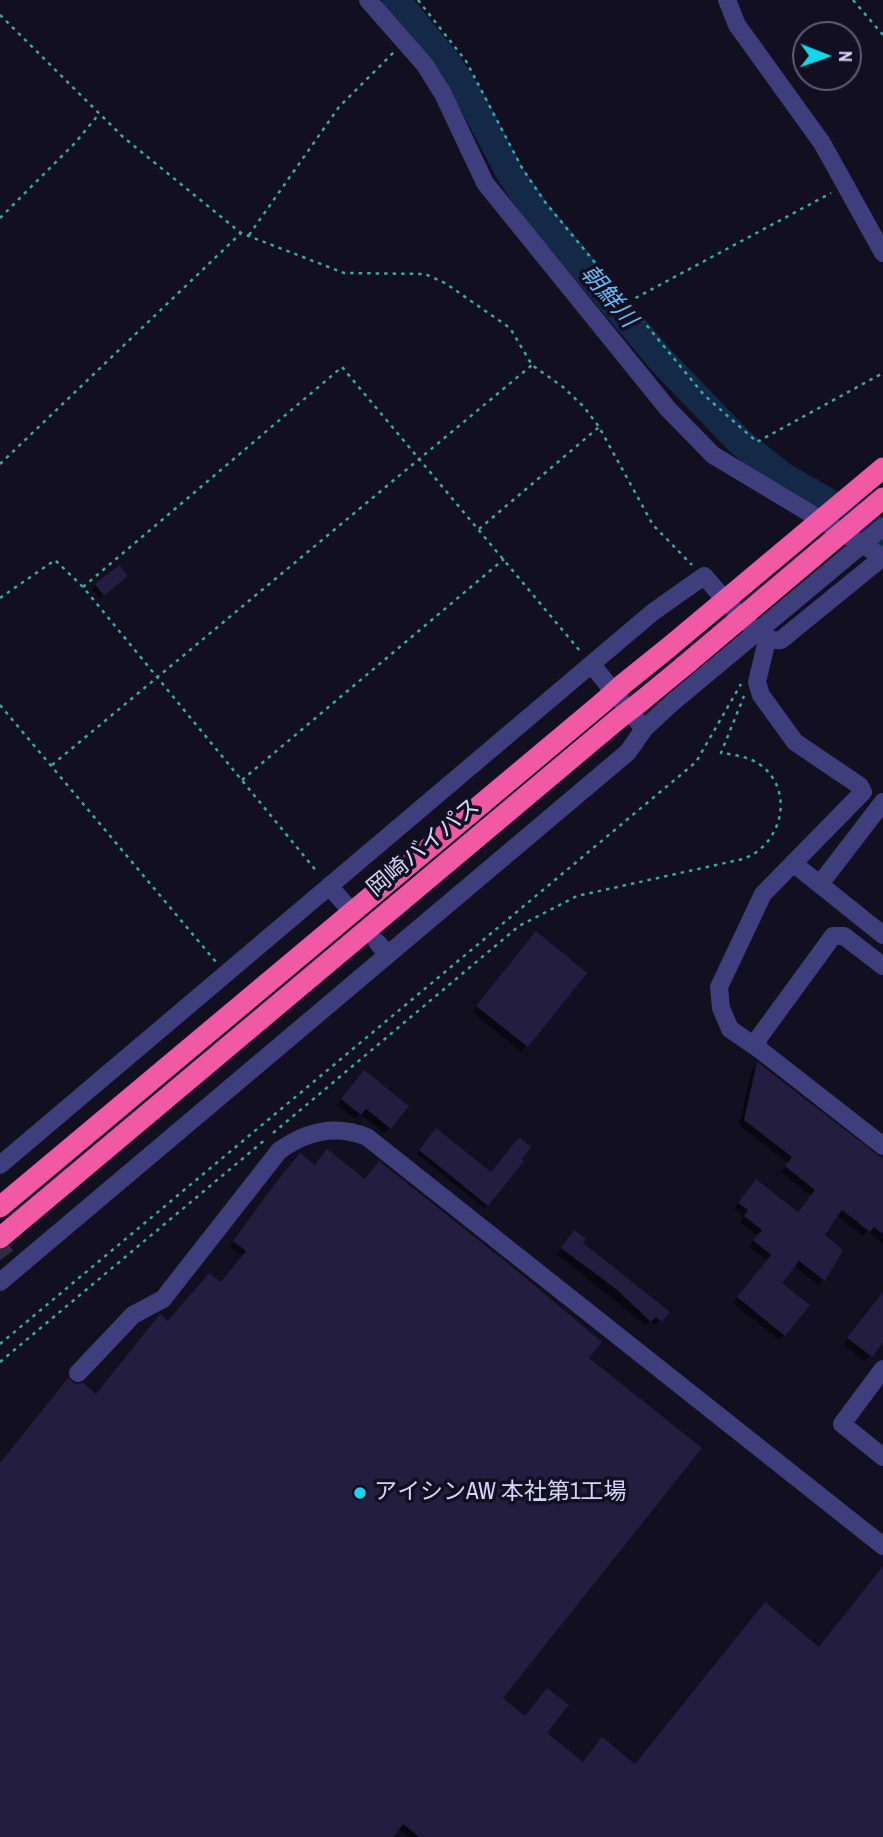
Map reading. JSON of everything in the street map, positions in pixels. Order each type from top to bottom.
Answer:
[{"type":"highway","name":"岡崎バイパス","points":[[0,1207],[883,468]]},
{"type":"highway","name":"岡崎バイパス","points":[[8,1254],[617,720],[883,498]]},
{"type":"street","points":[[0,1165],[653,612],[704,576],[766,640],[781,640],[883,557],[713,455],[668,409],[485,183],[443,94],[407,41],[368,0]]},
{"type":"street","points":[[727,0],[737,25],[822,143],[883,253]]},
{"type":"street","points":[[0,1282],[8,1254],[628,752],[644,729],[673,702],[883,527]]},
{"type":"street","points":[[766,640],[757,682],[761,695],[795,742],[860,786],[863,792],[763,894],[719,987],[721,1008],[730,1029],[883,1146]]},
{"type":"street","points":[[592,665],[644,729]]},
{"type":"street","points":[[820,884],[883,802]]},
{"type":"street","points":[[793,863],[883,934]]},
{"type":"street","points":[[329,886],[345,904]]},
{"type":"street","points":[[759,1049],[758,1035],[832,936],[844,936],[883,966]]},
{"type":"street","points":[[78,1373],[133,1315],[163,1299],[279,1151],[306,1135],[325,1130],[353,1131],[367,1137],[883,1546]]},
{"type":"street","points":[[883,1369],[842,1424],[883,1457]]},
{"type":"path","points":[[418,0],[466,61],[522,168],[545,202],[704,395],[757,442],[883,373]]},
{"type":"path","points":[[853,0],[883,35]]},
{"type":"path","points":[[0,16],[123,137],[241,233],[344,273],[425,274],[510,328],[532,365],[563,387],[599,427],[653,525],[704,576]]},
{"type":"path","points":[[249,235],[339,107],[407,41]]},
{"type":"path","points":[[0,218],[75,143],[100,113]]},
{"type":"path","points":[[628,302],[846,185]]},
{"type":"path","points":[[0,464],[241,233]]},
{"type":"path","points":[[51,765],[532,365]]},
{"type":"path","points":[[83,587],[342,367],[592,665]]},
{"type":"path","points":[[479,529],[599,427]]},
{"type":"path","points":[[242,780],[504,559]]},
{"type":"path","points":[[0,598],[55,560],[83,587],[329,886]]},
{"type":"path","points":[[0,1344],[696,762],[747,673]]},
{"type":"path","points":[[0,1362],[519,926],[578,896],[743,859],[765,848],[778,828],[780,814],[776,786],[761,765],[747,758],[721,753],[746,690]]},
{"type":"path","points":[[0,705],[225,973]]},
{"type":"building","points":[[119,565],[128,576],[104,596],[95,584]]},
{"type":"building","points":[[536,931],[587,973],[528,1047],[476,1006]]},
{"type":"building","points":[[757,1062],[883,1159],[883,1234],[874,1227],[870,1232],[842,1210],[825,1235],[843,1250],[825,1281],[799,1261],[782,1283],[810,1305],[785,1336],[737,1297],[771,1255],[753,1240],[762,1230],[744,1216],[748,1210],[738,1203],[756,1179],[798,1212],[815,1190],[785,1166],[792,1157],[744,1120]]},
{"type":"building","points":[[364,1070],[409,1106],[391,1129],[366,1109],[361,1115],[341,1099]]},
{"type":"building","points":[[436,1128],[491,1172],[519,1137],[531,1147],[522,1159],[524,1161],[488,1206],[419,1150]]},
{"type":"building","name":"アイシンAW 本社第1工場","points":[[327,1149],[365,1179],[379,1161],[516,1270],[602,1342],[589,1358],[702,1448],[503,1698],[525,1716],[547,1688],[569,1705],[547,1733],[583,1762],[602,1737],[635,1764],[765,1602],[819,1647],[883,1566],[883,1837],[419,1837],[403,1824],[393,1837],[0,1837],[0,1463],[68,1378],[75,1384],[83,1383],[96,1394],[160,1314],[168,1321],[209,1273],[221,1282],[246,1251],[233,1241],[278,1180],[300,1153],[315,1165]]},
{"type":"building","points":[[574,1230],[586,1239],[583,1243],[670,1312],[662,1322],[656,1317],[651,1322],[616,1289],[561,1248]]},
{"type":"building","points":[[883,1292],[883,1343],[872,1357],[847,1338]]},
{"type":"waterway","name":"朝鮮川","points":[[396,0],[446,61],[472,101],[511,175],[536,211],[662,361],[740,442],[784,477],[883,533]]},
{"type":"tunnel","points":[[0,1248],[6,1256]]},
{"type":"place","name":"アイシンAW 本社第1工場","points":[[360,1493]]}]
